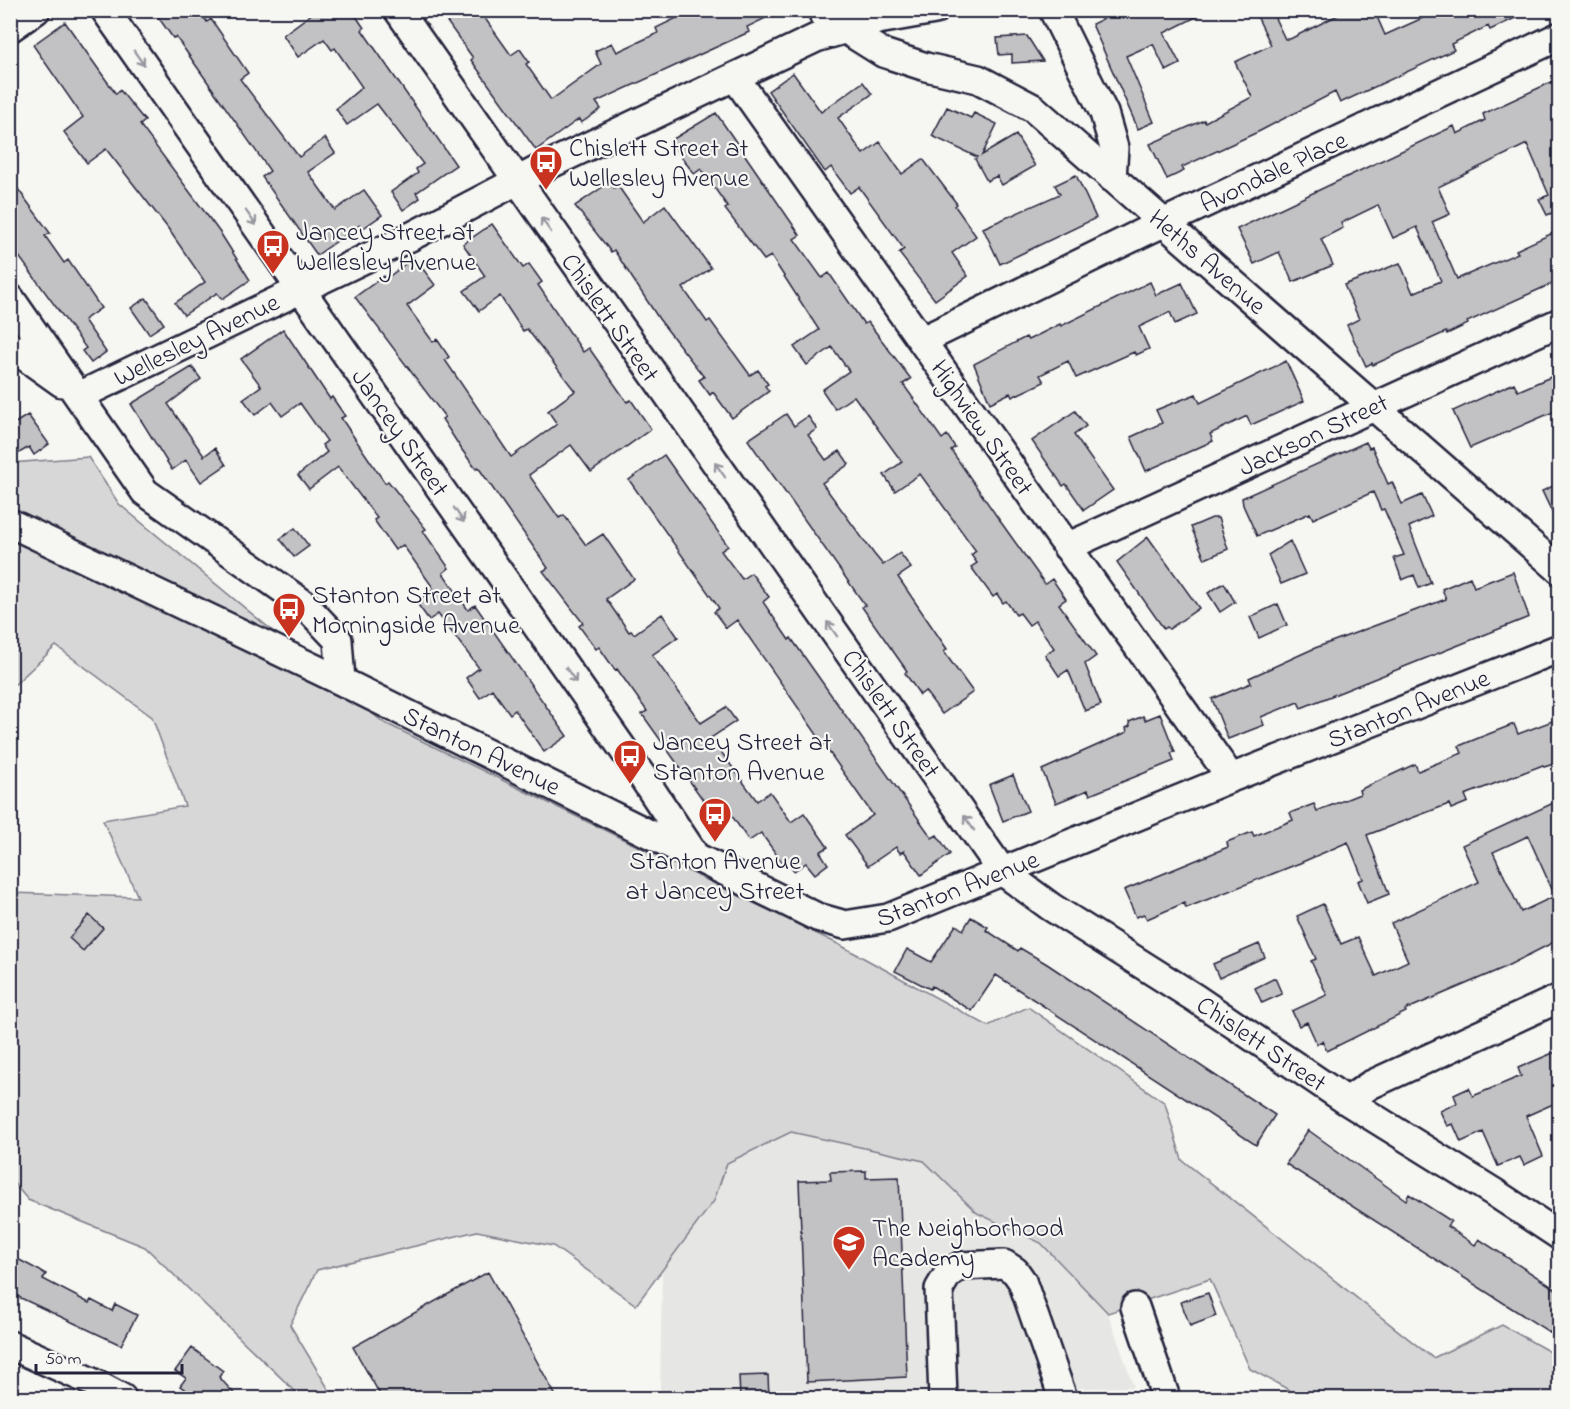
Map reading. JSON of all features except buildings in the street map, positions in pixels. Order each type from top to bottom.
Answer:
[{"type":"street","points":[[10,28],[36,10]]},
{"type":"street","name":"Jancey Street","points":[[105,10],[694,854]]},
{"type":"street","name":"Heths Avenue","points":[[823,10],[824,16],[883,53],[926,67],[978,79],[1033,108],[1560,570]]},
{"type":"street","name":"Wellesley Avenue","points":[[81,395],[816,38],[845,29],[935,10]]},
{"type":"street","points":[[1053,10],[1104,112],[1114,148],[1112,178]]},
{"type":"street","name":"Chislett Street","points":[[398,11],[1002,871],[1051,906],[1347,1101],[1560,1236]]},
{"type":"street","name":"Avondale Place","points":[[923,340],[1163,223],[1560,36]]},
{"type":"street","name":"Highview Street","points":[[735,77],[1231,778]]},
{"type":"street","points":[[10,298],[81,395],[145,492],[304,604],[338,640],[341,681]]},
{"type":"street","name":"Jackson Street","points":[[1067,547],[1560,322]]},
{"type":"street","points":[[10,346],[81,395]]},
{"type":"street","name":"Stanton Avenue","points":[[10,523],[341,681],[694,854],[817,917],[845,926],[888,918],[1231,778],[1560,648]]},
{"type":"street","points":[[1347,1101],[1370,1085],[1560,998]]},
{"type":"street","points":[[944,1398],[939,1289],[948,1274],[960,1266],[1004,1264],[1015,1271],[1022,1281],[1063,1398]]},
{"type":"street","points":[[1135,1307],[1166,1398]]},
{"type":"street","points":[[15,1357],[92,1382],[122,1398]]},
{"type":"shaded area","points":[[88,457],[119,504],[383,722],[838,944],[988,1026],[1028,1007],[1165,1103],[1182,1160],[1433,1358],[1502,1325],[1559,1357],[1559,1398],[1296,1398],[1293,1392],[1250,1369],[1210,1279],[1108,1313],[1041,1243],[977,1213],[924,1161],[791,1132],[727,1163],[714,1201],[636,1305],[553,1246],[477,1231],[317,1270],[290,1325],[334,1398],[302,1398],[145,1247],[28,1200],[11,1180],[11,893],[138,897],[103,820],[185,806],[152,717],[56,646],[11,688],[11,463]]},
{"type":"shaded area","points":[[791,1132],[924,1161],[977,1213],[1041,1243],[1108,1313],[1134,1387],[660,1398],[662,1270],[714,1201],[727,1163]]},
{"type":"place","name":"Chislett Street at Wellesley Avenue","points":[[546,191]]},
{"type":"place","name":"Jancey Street at Wellesley Avenue","points":[[273,275]]},
{"type":"place","name":"Stanton Street at Morningside Avenue","points":[[289,638]]},
{"type":"place","name":"Jancey Street at Stanton Avenue","points":[[630,785]]},
{"type":"place","name":"Stanton Avenue at Jancey Street","points":[[715,843]]},
{"type":"place","name":"The Neighborhood Academy","points":[[849,1271]]}]
